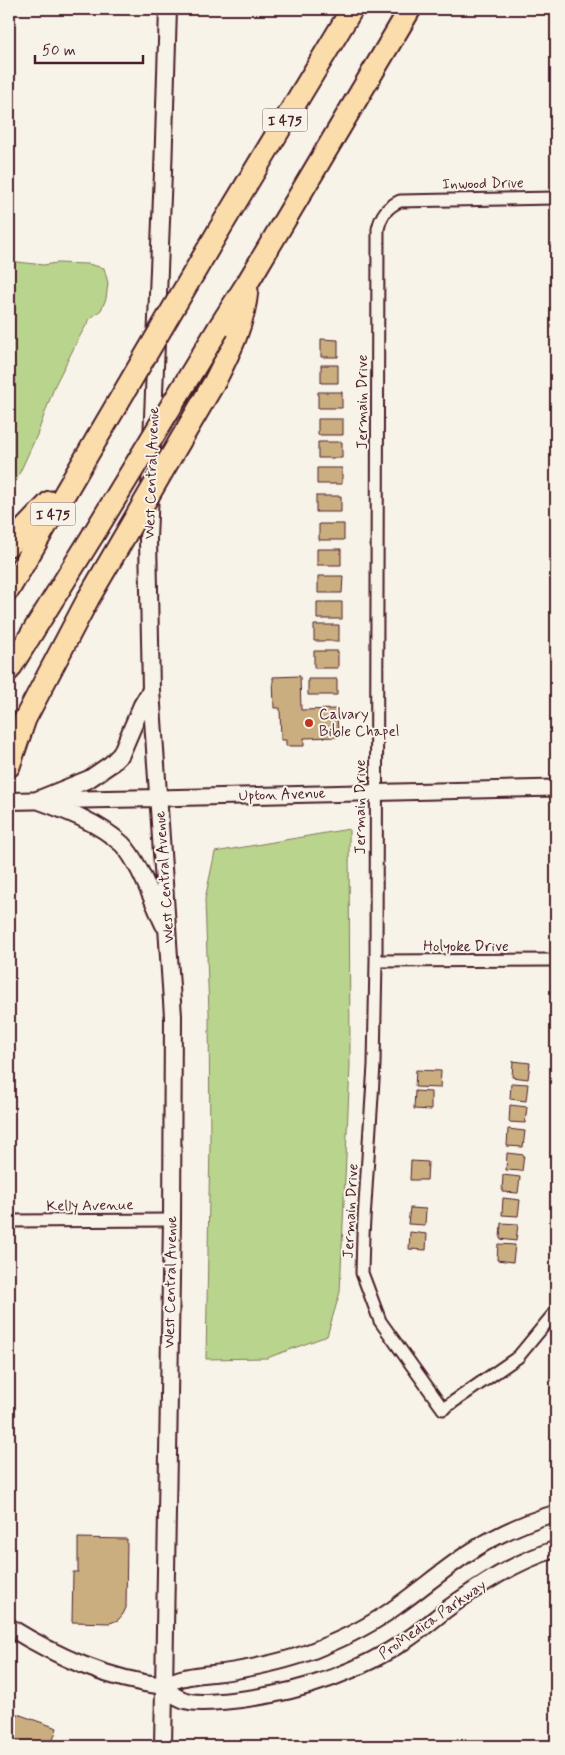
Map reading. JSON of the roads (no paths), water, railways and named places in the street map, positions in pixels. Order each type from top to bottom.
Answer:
[{"type":"highway","name":"I 475","points":[[9,589],[219,230],[352,9]]},
{"type":"highway","name":"I 475","points":[[9,670],[248,282],[410,9]]},
{"type":"highway","points":[[11,759],[25,719],[43,682],[88,599],[232,348],[242,321],[248,282]]},
{"type":"highway","points":[[9,545],[76,475]]},
{"type":"main road","name":"West Central Avenue","points":[[163,1746],[172,1220],[173,1016],[151,690],[148,539],[168,9]]},
{"type":"main road","points":[[37,800],[89,779],[111,764],[121,754],[142,705],[151,690]]},
{"type":"main road","name":"Upton Avenue","points":[[9,801],[158,798]]},
{"type":"main road","points":[[37,800],[77,815],[106,831],[122,845],[135,862],[168,933]]},
{"type":"main road","name":"ProMedica Parkway","points":[[9,1627],[51,1652],[101,1672],[140,1683],[164,1686]]},
{"type":"street","points":[[159,9],[167,34]]},
{"type":"street","name":"Inwood Drive","points":[[410,199],[556,198]]},
{"type":"street","name":"Jermain Drive","points":[[410,199],[392,205],[380,219],[378,229],[376,962],[374,1065],[362,1273],[380,1321],[443,1409],[518,1357],[556,1311]]},
{"type":"street","name":"Upton Avenue","points":[[158,798],[556,788]]},
{"type":"street","name":"Holyoke Drive","points":[[376,962],[556,960]]},
{"type":"street","name":"Kelly Avenue","points":[[9,1221],[172,1220]]},
{"type":"street","name":"ProMedica Parkway","points":[[556,1513],[485,1543],[429,1581],[381,1617],[326,1645],[300,1656],[273,1663],[223,1673],[182,1677],[164,1686],[178,1699],[185,1702],[206,1702],[272,1696],[319,1683],[364,1664],[394,1648],[474,1590],[506,1570],[556,1549]]},
{"type":"place","name":"Calvary Bible Chapel","points":[[309,723]]}]
